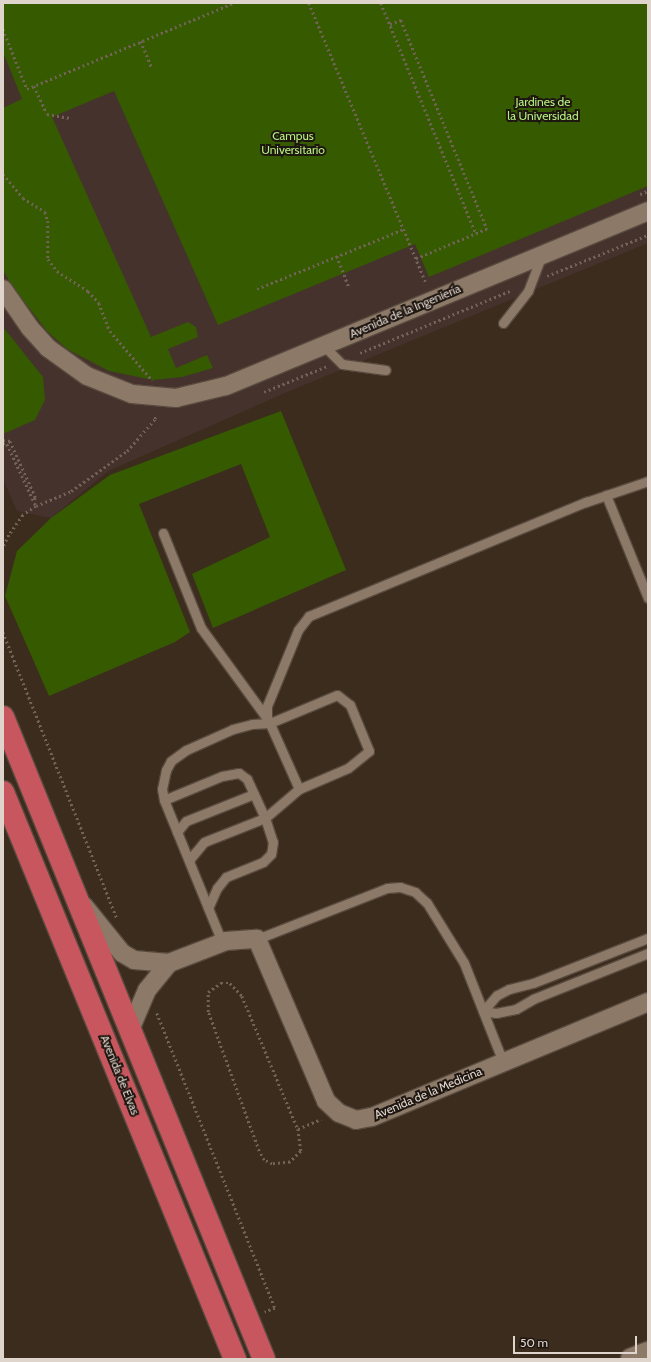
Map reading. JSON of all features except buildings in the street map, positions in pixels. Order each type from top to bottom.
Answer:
[{"type":"highway","points":[[3,717],[264,1359]]},
{"type":"highway","name":"Avenida de Elvas","points":[[3,792],[235,1359]]},
{"type":"main road","points":[[632,1359],[648,1353]]},
{"type":"street","name":"Avenida de la Ingeniería","points":[[3,289],[30,328],[68,364],[106,385],[132,394],[158,398],[210,391],[648,211]]},
{"type":"street","points":[[76,896],[122,953],[134,960],[169,963],[222,942],[257,939]]},
{"type":"street","name":"Avenida de la Medicina","points":[[257,939],[326,1102],[339,1113],[356,1120],[372,1118],[648,1002]]},
{"type":"street","points":[[130,1030],[147,990],[169,963]]},
{"type":"lane","points":[[503,323],[531,283],[543,254]]},
{"type":"lane","points":[[323,345],[342,364],[386,370]]},
{"type":"lane","points":[[270,723],[267,706],[298,630],[309,616],[606,495],[648,481]]},
{"type":"lane","points":[[606,495],[648,598]]},
{"type":"lane","points":[[163,533],[201,628],[270,723],[299,789]]},
{"type":"lane","points":[[189,860],[204,842],[265,818],[299,789],[348,768],[369,752],[350,705],[338,695],[270,723],[252,724],[233,729],[178,755],[171,761],[163,778],[164,800],[222,942]]},
{"type":"lane","points":[[164,800],[231,773],[239,774],[247,779],[265,818],[273,842],[271,854],[263,862],[226,877],[217,888],[208,908]]},
{"type":"lane","points":[[177,832],[186,821],[254,794]]},
{"type":"lane","points":[[257,939],[387,888],[400,887],[415,892],[427,904],[464,963],[503,1062]]},
{"type":"lane","points":[[483,1011],[497,995],[508,989],[533,983],[648,938]]},
{"type":"lane","points":[[483,1011],[496,1013],[516,1009],[533,999],[648,954]]},
{"type":"path","points":[[3,29],[27,89],[234,3]]},
{"type":"path","points":[[309,3],[426,283]]},
{"type":"path","points":[[382,3],[476,233]]},
{"type":"path","points":[[390,24],[401,20],[487,228],[416,259]]},
{"type":"path","points":[[141,41],[152,68]]},
{"type":"path","points":[[34,86],[47,114],[70,118]]},
{"type":"path","points":[[3,174],[23,198],[45,212],[48,221],[48,259],[57,271],[88,291],[99,303],[110,331],[151,376],[158,398],[156,419],[127,451],[71,490],[36,506],[23,515],[9,535],[3,548]]},
{"type":"path","points":[[257,289],[404,230]]},
{"type":"path","points":[[264,392],[648,235]]},
{"type":"path","points":[[337,256],[349,287]]},
{"type":"path","points":[[3,440],[10,441],[36,498],[33,500]]},
{"type":"path","points":[[3,444],[7,444],[36,506]]},
{"type":"path","points":[[221,983],[230,983],[237,988],[298,1129],[301,1150],[297,1157],[281,1164],[264,1160],[208,1012],[206,1000],[208,992],[214,986],[221,983]]},
{"type":"path","points":[[298,1129],[321,1119],[333,1108]]},
{"type":"shaded area","name":"Campus Universitario","points":[[3,3],[648,3],[648,243],[287,392],[108,471],[51,518],[17,511],[3,479]]},
{"type":"green space","name":"Campus Universitario","points":[[3,3],[648,3],[648,186],[429,277],[415,244],[218,325],[114,91],[52,117],[151,337],[188,322],[196,327],[198,337],[168,349],[176,368],[207,355],[213,368],[182,377],[153,380],[109,371],[67,349],[47,331],[12,286],[3,270],[3,108],[22,99],[3,52]]},
{"type":"green space","points":[[3,327],[43,377],[45,400],[35,420],[3,434]]},
{"type":"green space","points":[[281,411],[346,570],[213,628],[192,574],[270,537],[241,464],[139,504],[190,632],[175,642],[49,696],[5,596],[17,551],[51,518],[110,475]]},
{"type":"park label","name":"Jardines de la Universidad","points":[[543,109]]}]
